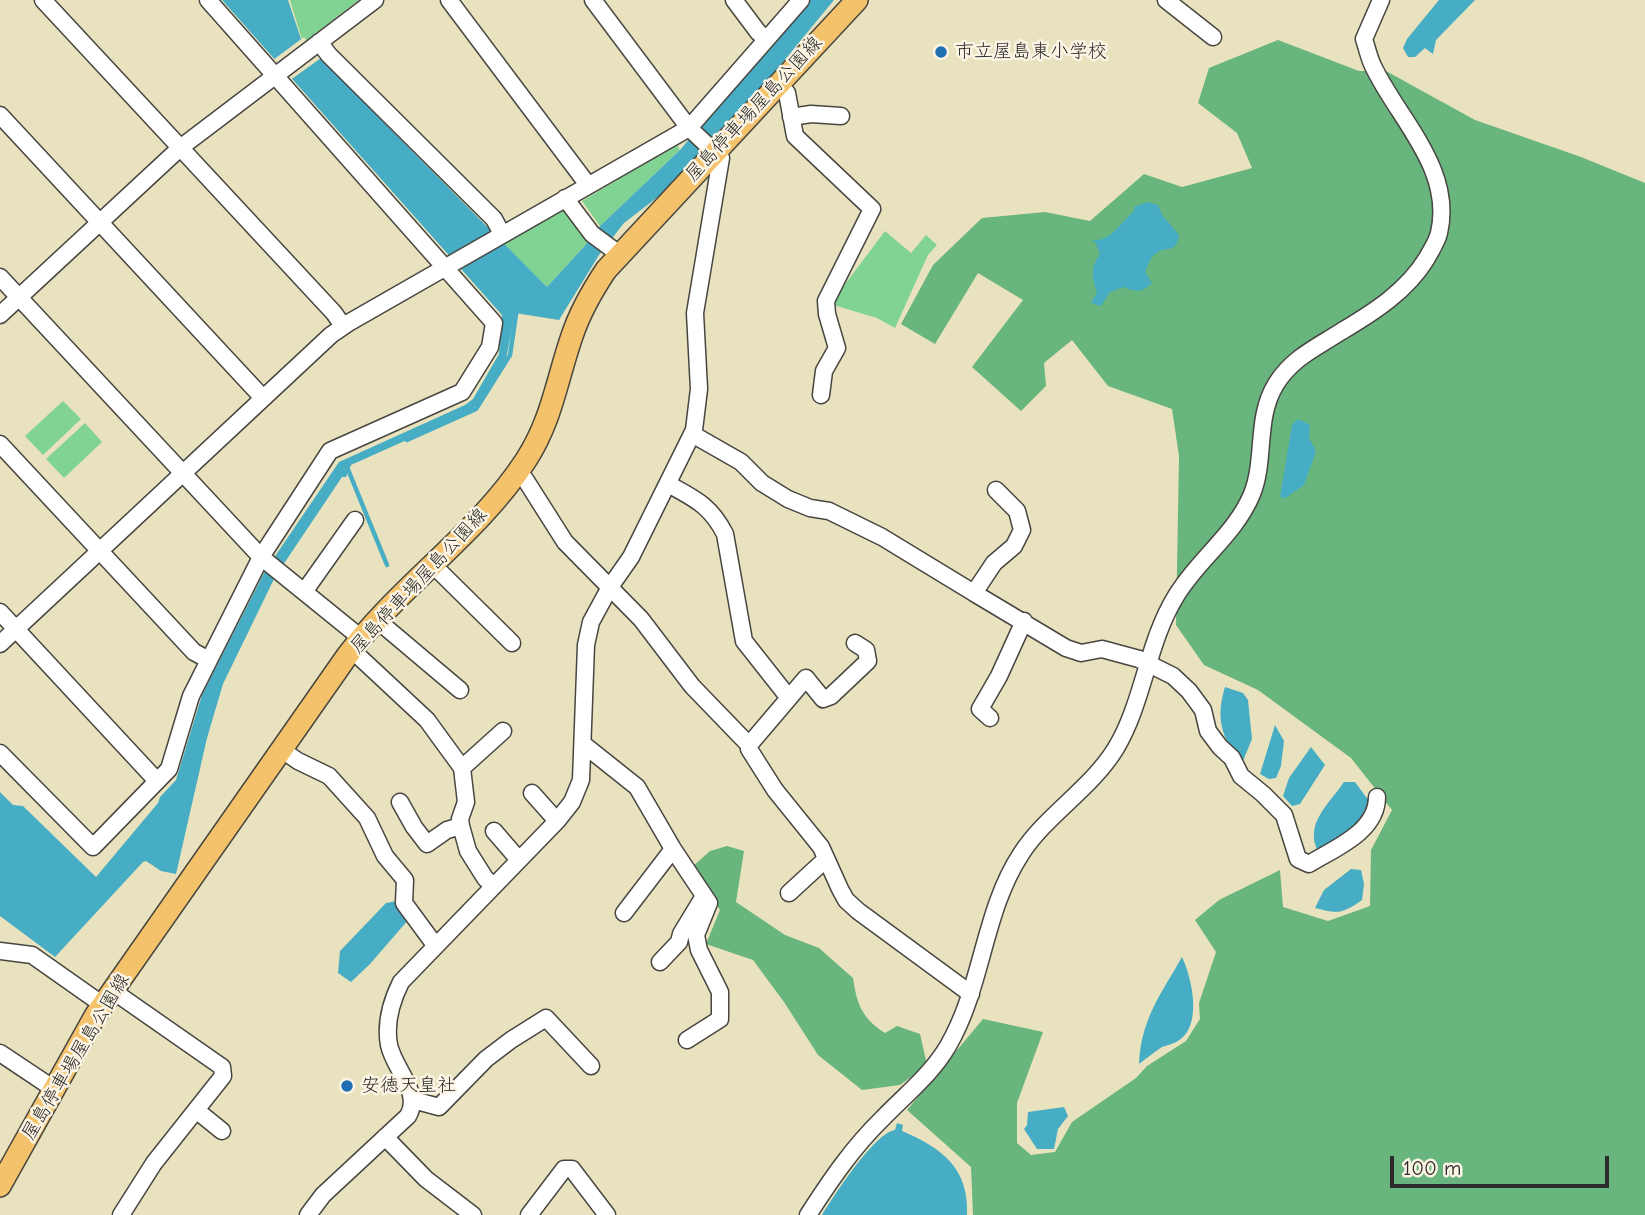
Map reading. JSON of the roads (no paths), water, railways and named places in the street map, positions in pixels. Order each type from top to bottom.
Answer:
[{"type":"main road","name":"屋島停車場屋島公園線","points":[[3,1172],[108,998],[356,644],[495,500],[517,473],[547,420],[572,335],[614,250],[715,152],[857,0]]},
{"type":"street","points":[[43,0],[334,313],[343,326]]},
{"type":"street","points":[[0,753],[93,847],[169,769],[187,705],[209,660],[331,450],[462,392],[490,347],[494,323],[450,264],[278,73],[208,0]]},
{"type":"street","points":[[0,314],[180,148],[375,0]]},
{"type":"street","points":[[449,0],[588,185]]},
{"type":"street","points":[[308,1215],[323,1195],[408,1116],[412,1109],[413,1100],[389,1046],[390,1006],[401,982],[566,812],[577,791],[583,768],[588,634],[596,612],[631,557],[668,484],[692,434],[697,416],[699,388],[695,313],[721,158],[689,128],[593,0]]},
{"type":"street","points":[[734,0],[766,39]]},
{"type":"street","points":[[0,644],[343,326],[689,128],[801,0]]},
{"type":"street","points":[[1166,0],[1213,37]]},
{"type":"street","points":[[808,1215],[855,1149],[880,1120],[932,1070],[960,1026],[1007,878],[1036,834],[1086,784],[1115,750],[1176,596],[1224,540],[1243,513],[1254,490],[1263,422],[1275,385],[1291,364],[1388,300],[1414,279],[1439,238],[1443,212],[1434,167],[1372,65],[1364,39],[1381,0]]},
{"type":"street","points":[[316,45],[494,219],[500,236]]},
{"type":"street","points":[[778,84],[787,93],[795,136],[872,209],[826,301],[837,348],[824,370],[821,395]]},
{"type":"street","points":[[791,117],[811,114],[841,116]]},
{"type":"street","points":[[0,115],[263,398]]},
{"type":"street","points":[[565,198],[592,234],[614,250]]},
{"type":"street","points":[[0,277],[265,560],[304,592],[427,720],[462,768],[466,803],[460,819],[461,826],[468,851],[493,886]]},
{"type":"street","points":[[692,434],[741,462],[762,483],[788,499],[810,508],[829,511],[882,537],[1066,648],[1081,653],[1102,649],[1139,659],[1173,676],[1203,710],[1208,731],[1232,758],[1241,776],[1284,815],[1298,859],[1309,864],[1361,832],[1377,804],[1377,797]]},
{"type":"street","points":[[0,444],[194,652],[209,660]]},
{"type":"street","points":[[517,473],[525,479],[565,542],[658,639],[692,686],[749,745],[775,790],[821,848],[846,900],[971,993]]},
{"type":"street","points":[[668,484],[698,500],[717,518],[725,534],[744,640],[789,698]]},
{"type":"street","points":[[974,593],[994,563],[1014,547],[1022,530],[1017,511],[996,490]]},
{"type":"street","points":[[304,592],[345,548],[355,520]]},
{"type":"street","points":[[432,564],[512,643]]},
{"type":"street","points":[[0,612],[157,781]]},
{"type":"street","points":[[377,620],[460,690]]},
{"type":"street","points":[[990,718],[980,709],[999,676],[1024,621]]},
{"type":"street","points":[[749,745],[806,678],[823,699],[831,696],[869,661],[866,650],[855,643]]},
{"type":"street","points":[[462,768],[503,731]]},
{"type":"street","points":[[583,744],[637,787],[673,849],[709,903],[696,935],[699,950],[720,992],[720,1019],[687,1040]]},
{"type":"street","points":[[282,750],[329,776],[367,818],[385,856],[405,880],[404,903],[435,945]]},
{"type":"street","points":[[532,793],[557,821]]},
{"type":"street","points":[[400,802],[427,844],[447,830],[461,826]]},
{"type":"street","points":[[494,831],[519,860]]},
{"type":"street","points":[[624,913],[673,849]]},
{"type":"street","points":[[789,893],[826,859]]},
{"type":"street","points":[[660,962],[679,943],[681,934],[705,896]]},
{"type":"street","points":[[0,951],[32,955],[222,1067],[223,1076],[154,1163],[121,1215]]},
{"type":"street","points":[[413,1100],[439,1107],[486,1059],[546,1018],[591,1066]]},
{"type":"street","points":[[0,1053],[54,1090]]},
{"type":"street","points":[[196,1110],[222,1130]]},
{"type":"street","points":[[385,1137],[426,1180],[473,1215]]},
{"type":"street","points":[[529,1215],[564,1169],[572,1169],[607,1215]]},
{"type":"water","points":[[222,0],[288,0],[301,39],[547,287],[600,226],[680,150],[807,0],[834,0],[701,156],[663,193],[624,223],[599,255],[559,320],[515,313],[506,359],[477,405],[467,413],[351,465],[346,477],[342,477],[275,577],[223,684],[207,738],[176,874],[161,871],[146,861],[143,862],[55,957],[0,916],[0,792],[13,805],[23,806],[96,877],[176,780],[202,695],[265,571],[339,462],[465,405],[473,399],[499,354],[502,315]]},
{"type":"water","points":[[1439,0],[1475,0],[1436,40],[1433,54],[1425,48],[1415,57],[1408,57],[1403,48],[1407,39]]},
{"type":"water","points":[[1147,202],[1158,205],[1162,215],[1179,235],[1176,244],[1151,258],[1145,272],[1152,283],[1145,288],[1136,291],[1124,287],[1110,292],[1101,306],[1091,303],[1097,293],[1093,273],[1100,254],[1096,243],[1091,240],[1110,235],[1134,211],[1134,207]]},
{"type":"water","points":[[1298,419],[1310,425],[1309,438],[1316,451],[1304,485],[1285,498],[1280,497],[1292,425]]},
{"type":"water","points":[[1225,687],[1243,693],[1248,700],[1252,739],[1243,761],[1229,745],[1222,727],[1221,708]]},
{"type":"water","points":[[1275,725],[1284,741],[1281,766],[1276,778],[1269,779],[1260,774]]},
{"type":"water","points":[[1311,747],[1325,765],[1300,804],[1292,806],[1283,796],[1289,778]]},
{"type":"water","points":[[1344,782],[1355,782],[1369,801],[1355,829],[1318,851],[1314,841],[1316,823],[1325,806]]},
{"type":"water","points":[[1351,869],[1361,870],[1364,884],[1362,900],[1340,912],[1315,908],[1324,890]]},
{"type":"water","points":[[397,901],[409,919],[351,982],[338,973],[340,951],[386,903]]},
{"type":"water","points":[[1182,957],[1192,989],[1191,1025],[1178,1041],[1162,1047],[1139,1064],[1148,1020]]},
{"type":"water","points":[[1064,1107],[1068,1116],[1058,1129],[1054,1149],[1037,1149],[1024,1129],[1028,1112]]},
{"type":"water","points":[[897,1123],[903,1125],[902,1131],[941,1153],[958,1172],[963,1184],[967,1215],[822,1215],[866,1153],[886,1134],[895,1130]]},
{"type":"waterway","points":[[407,440],[476,409],[510,355],[517,308]]},
{"type":"waterway","points":[[347,467],[387,565]]},
{"type":"place","name":"市立屋島東小学校","points":[[941,52]]},
{"type":"place","name":"安徳天皇社","points":[[347,1086]]}]
